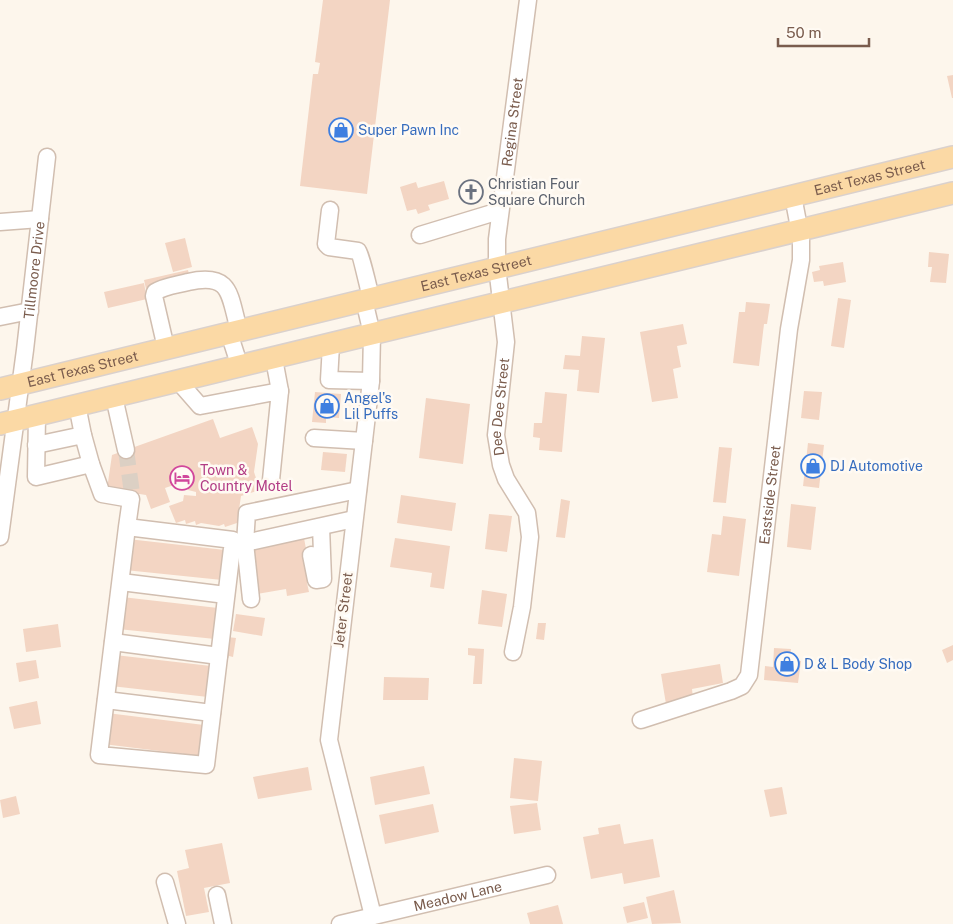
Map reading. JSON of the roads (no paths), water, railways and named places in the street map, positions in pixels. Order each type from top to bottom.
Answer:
[{"type":"main road","name":"East Texas Street","points":[[10,387],[953,157]]},
{"type":"main road","points":[[7,422],[179,382],[953,193]]},
{"type":"street","name":"Regina Street","points":[[502,303],[497,267],[499,211],[528,0]]},
{"type":"street","name":"Tillmoore Drive","points":[[0,537],[10,387],[30,311],[47,157]]},
{"type":"street","name":"Eastside Street","points":[[641,720],[731,691],[742,686],[749,675],[789,329],[801,260],[800,230],[793,196]]},
{"type":"street","name":"Jeter Street","points":[[330,210],[326,244],[329,247],[358,251],[362,255],[362,269],[372,334],[371,381],[329,740],[373,916]]},
{"type":"street","points":[[420,235],[499,211]]},
{"type":"street","points":[[0,222],[40,219]]},
{"type":"street","points":[[166,348],[154,296],[155,292],[162,288],[205,278],[214,279],[220,282],[230,299],[240,367]]},
{"type":"street","name":"Dee Dee Street","points":[[502,303],[506,342],[496,444],[506,479],[527,513],[530,537],[522,607],[513,652]]},
{"type":"street","points":[[0,318],[30,311]]},
{"type":"street","points":[[331,345],[329,380],[371,381]]},
{"type":"street","points":[[271,480],[280,391],[274,358]]},
{"type":"street","points":[[179,382],[200,406],[280,391]]},
{"type":"street","points":[[114,397],[126,450]]},
{"type":"street","points":[[77,405],[83,435],[102,494],[132,496],[127,527],[99,755],[206,766],[233,540],[127,527]]},
{"type":"street","points":[[37,415],[36,477],[92,464]]},
{"type":"street","points":[[36,446],[83,435]]},
{"type":"street","points":[[314,438],[364,441]]},
{"type":"street","points":[[251,599],[245,543],[247,513],[358,490]]},
{"type":"street","points":[[245,543],[354,520]]},
{"type":"street","points":[[314,528],[323,579],[316,580],[310,551],[314,528]]},
{"type":"street","points":[[121,582],[226,595]]},
{"type":"street","points":[[113,642],[219,656]]},
{"type":"street","points":[[106,700],[212,713]]},
{"type":"street","name":"Meadow Lane","points":[[340,924],[373,916],[393,918],[547,875]]},
{"type":"street","points":[[165,882],[177,924]]},
{"type":"street","points":[[217,895],[223,924]]},
{"type":"tunnel","points":[[126,450],[132,493]]},
{"type":"place","name":"Super Pawn Inc","points":[[341,130]]},
{"type":"place","name":"Christian Four Square Church","points":[[471,192]]},
{"type":"place","name":"Angel's Lil Puffs","points":[[327,406]]},
{"type":"place","name":"DJ Automotive","points":[[813,466]]},
{"type":"place","name":"Town & Country Motel","points":[[182,478]]},
{"type":"place","name":"D & L Body Shop","points":[[787,664]]}]
